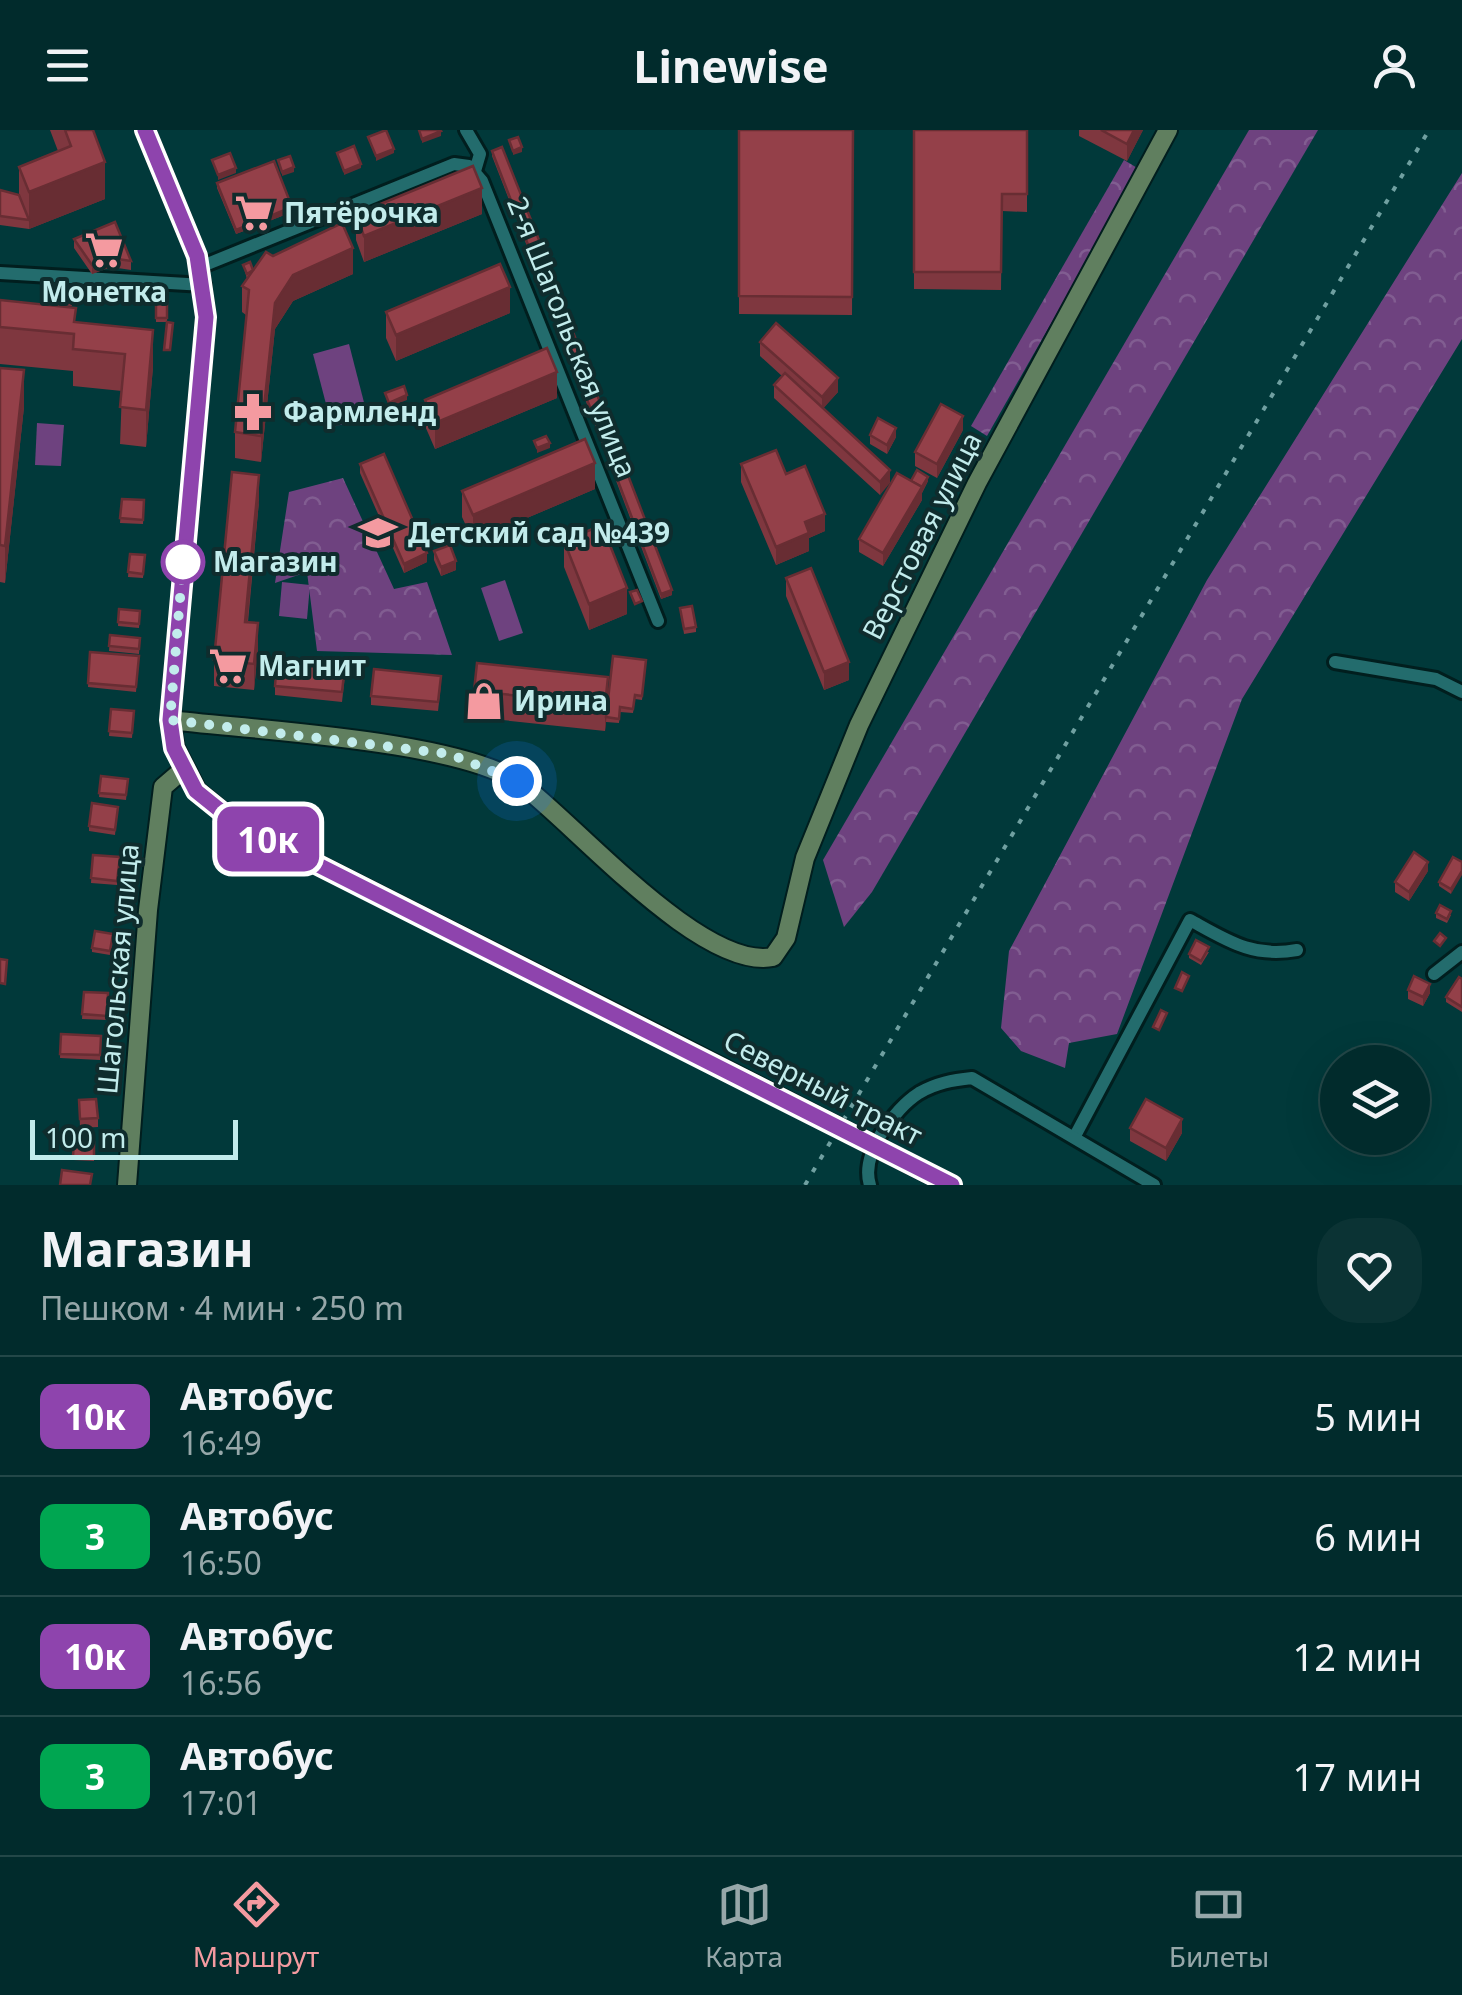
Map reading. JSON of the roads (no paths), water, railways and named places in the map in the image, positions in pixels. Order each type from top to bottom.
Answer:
[{"type":"street","points":[[145,130],[202,276],[203,376],[170,720],[184,769]]},
{"type":"street","name":"2-я Шагольская улица","points":[[466,130],[480,154],[475,171],[658,621]]},
{"type":"street","name":"Верстовая улица","points":[[170,720],[449,754],[517,781],[676,921],[748,957],[773,957],[781,949],[805,858],[859,725],[977,484],[1168,130]]},
{"type":"street","points":[[0,274],[202,276],[454,164],[475,171]]},
{"type":"street","points":[[1335,662],[1436,679],[1462,692]]},
{"type":"street","name":"Северный тракт","points":[[184,769],[196,791],[237,824],[952,1185]]},
{"type":"street","name":"Шагольская улица","points":[[127,1185],[148,910],[163,787],[184,769]]},
{"type":"street","points":[[1074,1136],[1190,920],[1244,950],[1264,955],[1298,950]]},
{"type":"street","points":[[1434,974],[1462,952]]},
{"type":"street","points":[[870,1185],[870,1157],[887,1126],[920,1093],[948,1081],[972,1078],[1154,1185]]},
{"type":"railway","points":[[805,1185],[1429,130]]},
{"type":"place","name":"Пятёрочка","points":[[254,213]]},
{"type":"place","name":"Монетка","points":[[104,250]]},
{"type":"place","name":"Фармленд","points":[[253,412]]},
{"type":"place","name":"Детский сад №439","points":[[378,533]]},
{"type":"place","name":"Магазин","points":[[183,562]]},
{"type":"place","name":"Магнит","points":[[228,666]]},
{"type":"place","name":"Ирина","points":[[484,701]]}]
